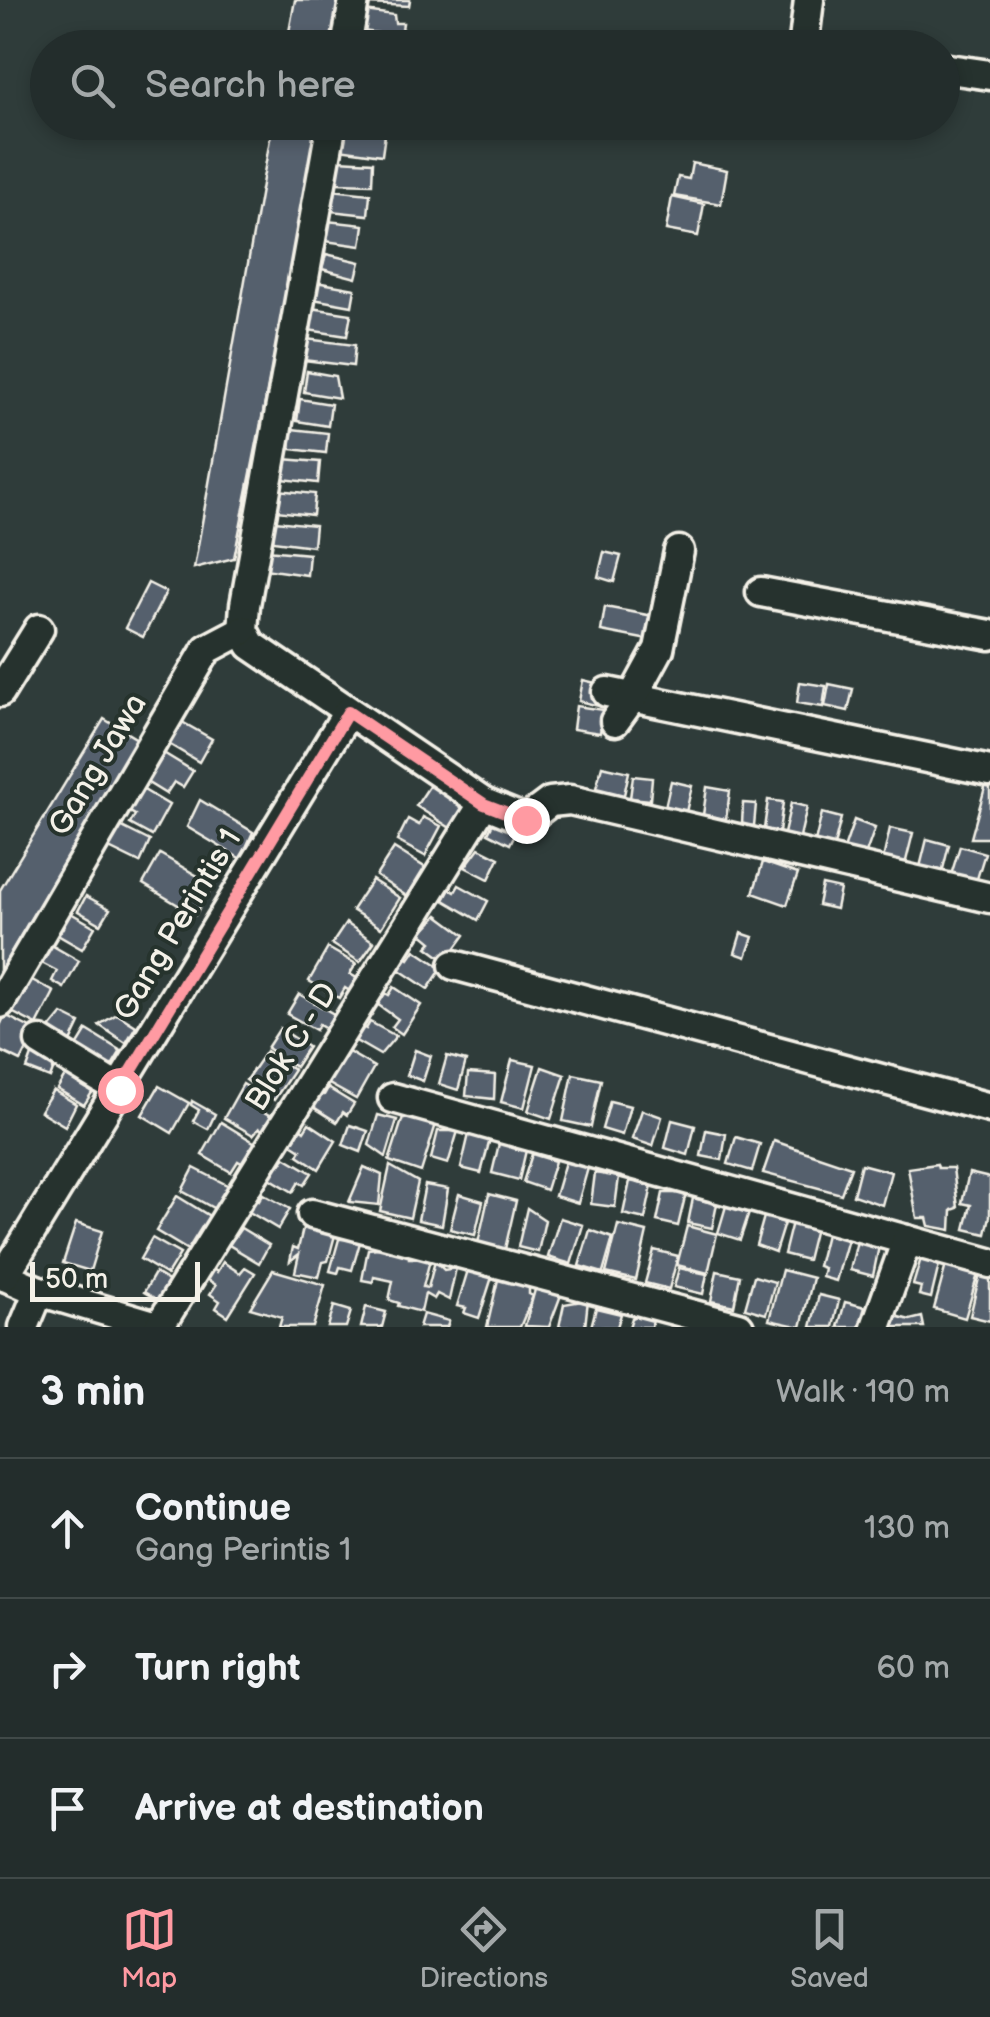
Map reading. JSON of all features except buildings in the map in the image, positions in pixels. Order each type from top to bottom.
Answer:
[{"type":"street","points":[[349,30],[354,0]]},
{"type":"street","points":[[806,30],[810,0]]},
{"type":"street","points":[[960,71],[990,75]]},
{"type":"street","points":[[329,140],[243,630],[252,645],[484,804],[526,820],[550,802],[570,800],[990,898]]},
{"type":"street","points":[[615,721],[620,694],[660,649],[679,552]]},
{"type":"street","points":[[761,592],[990,635]]},
{"type":"street","points":[[0,692],[39,629]]},
{"type":"street","name":"Gang Jawa","points":[[0,1003],[208,650],[243,630]]},
{"type":"street","points":[[620,694],[990,771]]},
{"type":"street","name":"Gang Perintis 1","points":[[2,1275],[120,1090],[348,712]]},
{"type":"street","name":"Blok C - D","points":[[159,1327],[484,804]]},
{"type":"street","points":[[454,964],[990,1108]]},
{"type":"street","points":[[40,1041],[120,1090]]},
{"type":"street","points":[[393,1098],[990,1262]]},
{"type":"street","points":[[312,1214],[739,1327]]},
{"type":"street","points":[[876,1327],[907,1240]]},
{"type":"street","points":[[2,1275],[39,1291],[159,1327]]},
{"type":"street","points":[[24,1327],[39,1291]]},
{"type":"route","points":[[120,1090],[348,712],[484,804],[526,820]]}]
